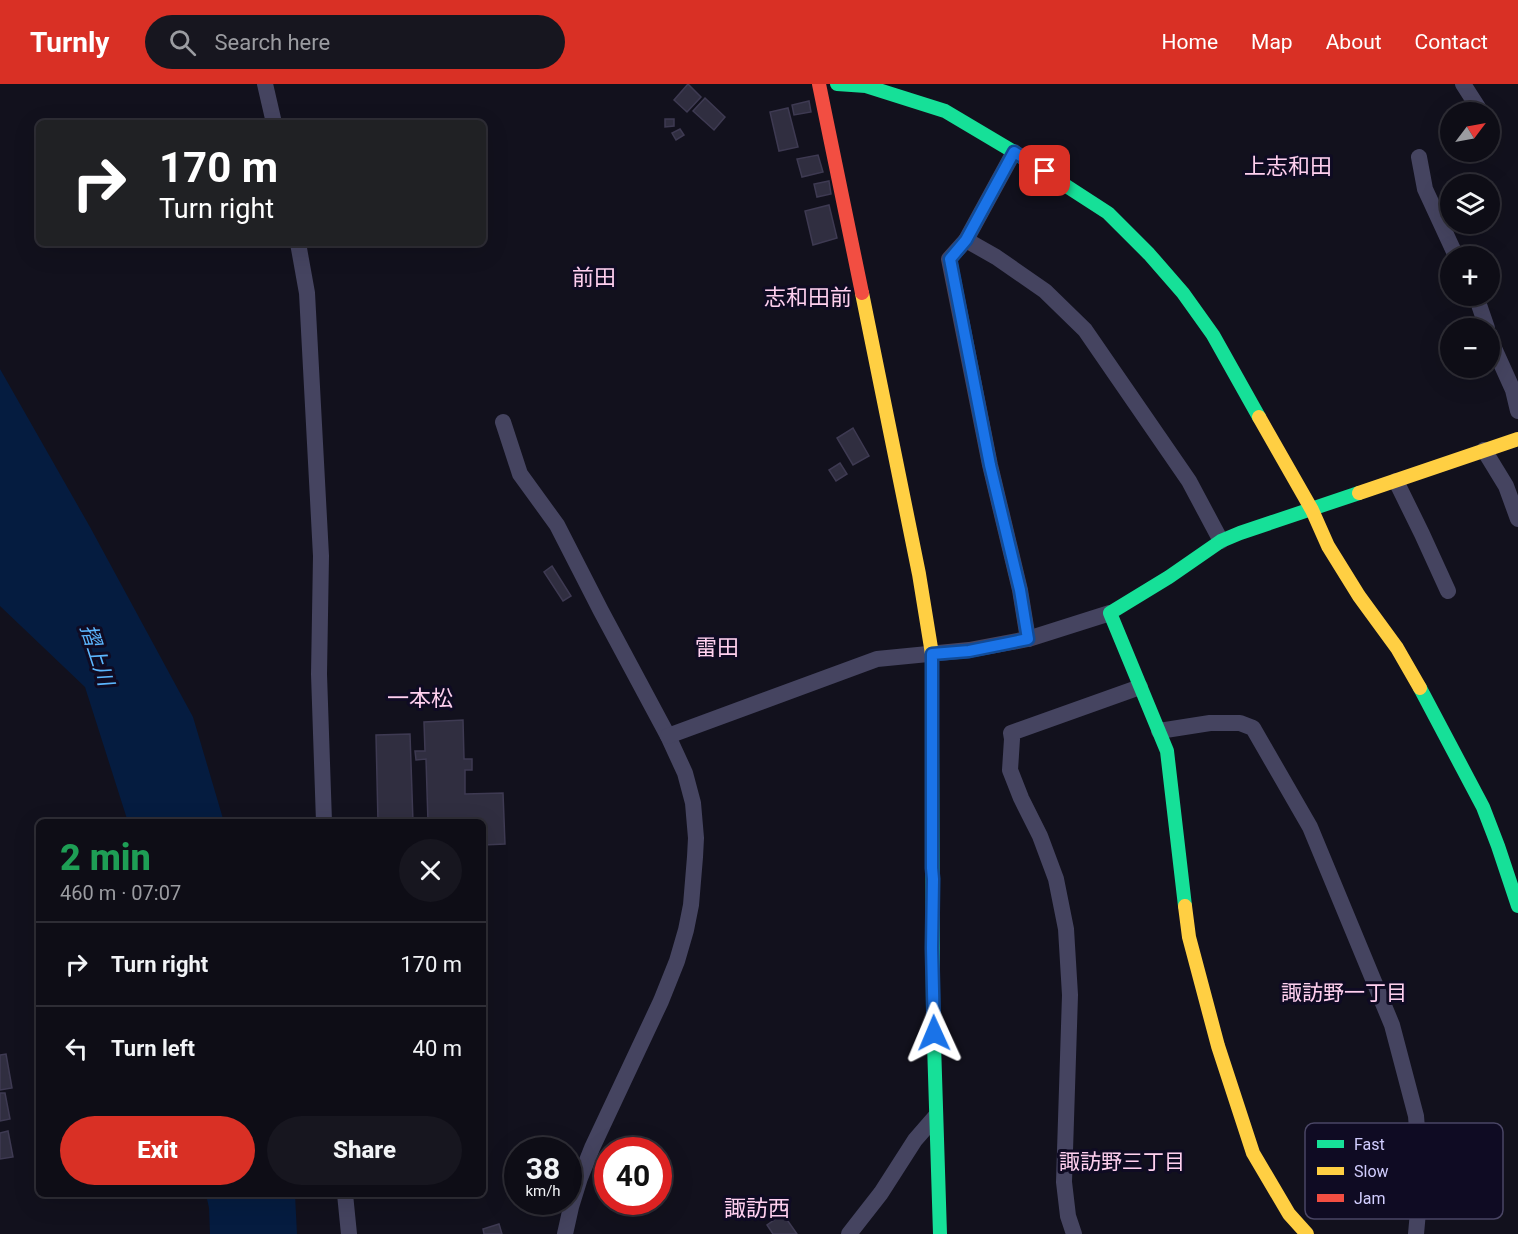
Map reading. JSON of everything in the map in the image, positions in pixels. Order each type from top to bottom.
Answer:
[{"type":"street","points":[[265,84],[273,120]]},
{"type":"street","points":[[819,84],[919,573],[932,654],[932,948],[940,1234]]},
{"type":"street","points":[[837,84],[866,86],[945,111],[1014,152],[1108,213],[1149,254],[1183,293],[1213,335],[1312,510],[1328,546],[1359,596],[1402,657],[1427,701],[1483,807],[1518,906]]},
{"type":"street","points":[[1462,84],[1474,102]]},
{"type":"street","points":[[1014,152],[966,240],[950,259],[990,465],[1020,590],[1028,639]]},
{"type":"street","points":[[1419,157],[1425,189],[1451,246]]},
{"type":"street","points":[[966,240],[996,257],[1045,291],[1084,330],[1190,481],[1221,541]]},
{"type":"street","points":[[299,246],[307,293],[321,556],[319,674],[324,819]]},
{"type":"street","points":[[1500,361],[1513,390],[1518,411]]},
{"type":"street","points":[[503,422],[520,474],[557,525],[686,773],[693,803],[696,838],[691,905],[677,961],[592,1148],[571,1207],[566,1234]]},
{"type":"street","points":[[668,736],[877,659],[969,651],[1028,639],[1110,613],[1169,577],[1221,541],[1518,439]]},
{"type":"street","points":[[1484,450],[1506,486],[1518,519]]},
{"type":"street","points":[[1395,481],[1448,591]]},
{"type":"street","points":[[1110,613],[1167,751],[1189,937],[1218,1046],[1253,1153],[1289,1214],[1307,1234]]},
{"type":"street","points":[[1074,1234],[1068,1216],[1064,1182],[1070,995],[1065,929],[1056,879],[1040,836],[1010,770],[1011,734],[1140,687]]},
{"type":"street","points":[[1159,731],[1210,723],[1240,723],[1253,728],[1310,827],[1392,1025],[1417,1123]]},
{"type":"street","points":[[849,1234],[881,1193],[915,1140],[935,1117]]},
{"type":"street","points":[[345,1197],[349,1234]]},
{"type":"street","points":[[1416,1234],[1417,1219]]},
{"type":"water","name":"摺上川","points":[[0,369],[90,527],[193,717],[223,819],[127,819],[85,687],[0,606]]},
{"type":"water","points":[[207,1197],[295,1197],[297,1234],[210,1234]]},
{"type":"building","points":[[688,84],[701,97],[687,112],[674,100]]},
{"type":"building","points":[[705,98],[725,117],[714,130],[693,111]]},
{"type":"building","points":[[809,101],[811,112],[794,115],[792,105]]},
{"type":"building","points":[[788,108],[798,147],[779,151],[770,112]]},
{"type":"building","points":[[665,119],[674,119],[674,126],[665,127]]},
{"type":"building","points":[[680,129],[684,135],[676,140],[672,133]]},
{"type":"building","points":[[818,155],[823,172],[802,177],[797,159]]},
{"type":"building","points":[[829,181],[831,194],[817,197],[814,184]]},
{"type":"building","points":[[829,205],[837,238],[813,245],[805,211]]},
{"type":"building","points":[[853,428],[869,456],[853,465],[837,438]]},
{"type":"building","points":[[840,463],[847,474],[836,481],[829,470]]},
{"type":"building","points":[[552,566],[571,596],[563,601],[544,572]]},
{"type":"building","points":[[463,720],[464,759],[472,759],[472,770],[465,770],[465,794],[503,793],[505,844],[486,845],[486,819],[428,819],[426,759],[416,760],[415,751],[425,751],[424,722]]},
{"type":"building","points":[[410,734],[413,819],[378,819],[376,735]]},
{"type":"building","points":[[6,1054],[12,1088],[0,1090],[0,1055]]},
{"type":"building","points":[[0,1093],[5,1093],[10,1119],[0,1121]]},
{"type":"building","points":[[8,1131],[13,1157],[0,1159],[0,1133]]},
{"type":"building","points":[[783,1214],[797,1234],[773,1234],[767,1225]]},
{"type":"building","points":[[499,1224],[502,1234],[484,1234],[483,1229]]},
{"type":"traffic: fast","points":[[837,84],[866,86],[945,111],[1014,152],[1108,213],[1149,254],[1183,293],[1213,335],[1259,417]]},
{"type":"traffic: fast","points":[[1185,906],[1167,751],[1110,613],[1169,577],[1221,541],[1359,493]]},
{"type":"traffic: fast","points":[[1420,688],[1483,807],[1518,906]]},
{"type":"traffic: fast","points":[[932,726],[933,1012],[940,1234]]},
{"type":"traffic: slow","points":[[862,293],[919,574],[932,654],[932,726]]},
{"type":"traffic: slow","points":[[1259,417],[1312,510],[1328,546],[1359,596],[1397,648],[1420,688]]},
{"type":"traffic: slow","points":[[1359,493],[1518,439]]},
{"type":"traffic: slow","points":[[1185,906],[1189,937],[1218,1046],[1253,1153],[1289,1214],[1307,1234]]},
{"type":"traffic: jam","points":[[819,84],[862,293]]},
{"type":"district","name":"上志和田","points":[[1288,166]]},
{"type":"district","name":"前田","points":[[594,277]]},
{"type":"district","name":"志和田前","points":[[808,297]]},
{"type":"district","name":"雷田","points":[[717,647]]},
{"type":"district","name":"一本松","points":[[420,698]]},
{"type":"district","name":"諏訪野一丁目","points":[[1344,993]]},
{"type":"district","name":"諏訪野三丁目","points":[[1122,1162]]},
{"type":"district","name":"諏訪西","points":[[757,1208]]},
{"type":"route","points":[[934,1033],[932,654],[969,651],[1028,639],[1020,590],[990,465],[950,259],[966,240],[1014,152],[1045,171]]}]
